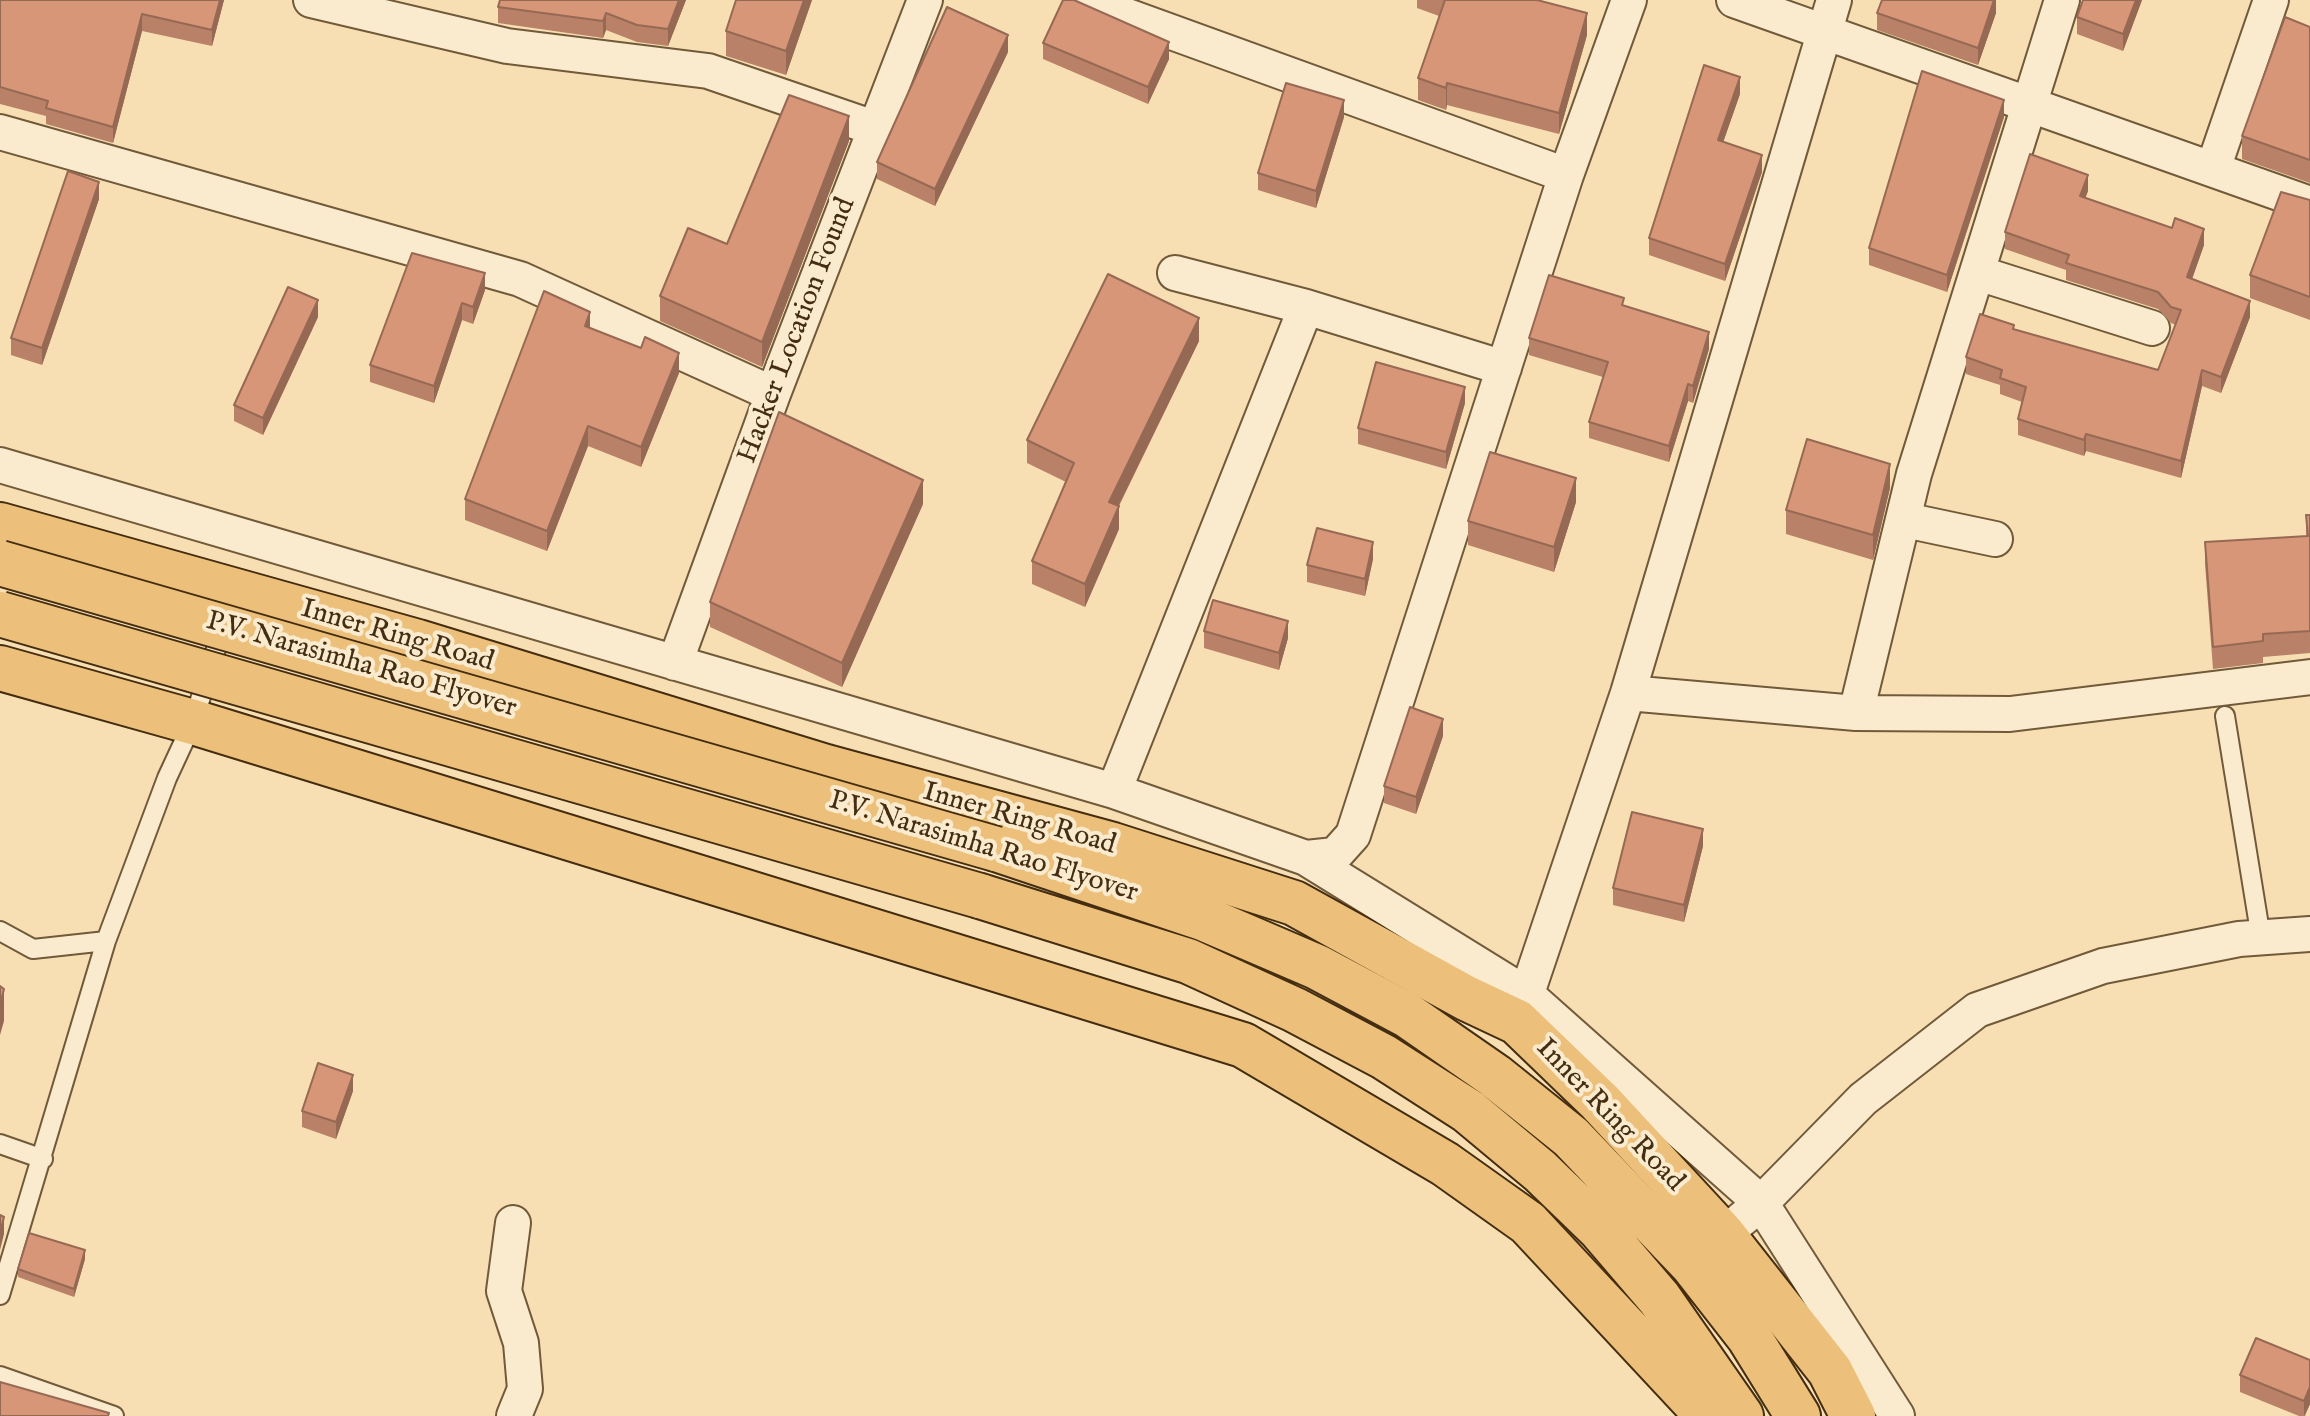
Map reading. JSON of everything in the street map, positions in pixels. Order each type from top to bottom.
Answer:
[{"type":"main road","name":"Inner Ring Road","points":[[0,525],[418,642],[826,767],[1113,845],[1294,903],[1466,998],[1522,1008],[1600,1102],[1723,1235],[1830,1371],[1853,1416]]},
{"type":"main road","name":"P.V. Narasimha Rao Flyover","points":[[0,563],[1077,874],[1205,919],[1317,967],[1407,1015],[1495,1076],[1571,1137],[1692,1264],[1749,1337],[1798,1416]]},
{"type":"main road","name":"P.V. Narasimha Rao Flyover","points":[[0,614],[1079,924],[1188,961],[1295,1010],[1384,1057],[1468,1111],[1540,1171],[1600,1229],[1659,1298],[1741,1416]]},
{"type":"main road","points":[[0,668],[193,722],[1243,1045],[1445,1164],[1528,1223],[1708,1416]]},
{"type":"street","points":[[311,0],[507,46],[708,71],[874,128]]},
{"type":"street","name":"Hacker Location Found","points":[[675,663],[773,394],[925,0]]},
{"type":"street","points":[[1083,0],[1566,175]]},
{"type":"street","points":[[1306,858],[1335,855],[1353,835],[1566,175],[1629,0]]},
{"type":"street","points":[[1734,0],[1828,15],[2029,102],[2310,204]]},
{"type":"street","points":[[1856,713],[1914,474],[2062,0]]},
{"type":"street","points":[[2213,169],[2271,0]]},
{"type":"street","points":[[1522,1008],[1628,693],[1828,15]]},
{"type":"street","points":[[0,132],[520,279],[773,394]]},
{"type":"street","points":[[1175,273],[1306,307],[1504,368]]},
{"type":"street","points":[[1978,273],[2152,328]]},
{"type":"street","points":[[1114,791],[1306,307]]},
{"type":"street","points":[[0,465],[1114,791],[1306,858],[1522,1008],[1761,1203],[1897,1416]]},
{"type":"street","points":[[1905,520],[1995,539]]},
{"type":"street","points":[[1628,693],[1856,713],[2010,714],[2310,677]]},
{"type":"street","points":[[1723,1235],[1761,1203],[1863,1099],[1977,1010],[2103,966],[2261,938],[2310,934]]},
{"type":"street","points":[[513,1223],[504,1291],[521,1343],[525,1389],[514,1416]]},
{"type":"lane","points":[[0,1295],[106,941],[167,778],[193,722],[235,591]]},
{"type":"lane","points":[[2225,716],[2261,938]]},
{"type":"lane","points":[[0,931],[33,949],[106,941]]},
{"type":"lane","points":[[0,1144],[43,1159]]},
{"type":"lane","points":[[0,1376],[114,1416]]},
{"type":"building","points":[[0,0],[220,0],[212,30],[142,14],[113,127],[46,108],[48,101],[0,87]]},
{"type":"building","points":[[500,0],[679,0],[668,29],[637,25],[606,13],[603,21],[498,7]]},
{"type":"building","points":[[736,0],[804,0],[786,51],[726,31]]},
{"type":"building","points":[[1063,0],[1074,0],[1169,42],[1148,87],[1043,43]]},
{"type":"building","points":[[1445,0],[1537,0],[1587,13],[1559,113],[1447,83],[1446,88],[1418,78]]},
{"type":"building","points":[[1882,0],[1994,0],[1978,48],[1877,13]]},
{"type":"building","points":[[2083,0],[2136,0],[2123,34],[2077,17]]},
{"type":"building","points":[[947,7],[1008,35],[935,189],[877,162]]},
{"type":"building","points":[[2285,17],[2310,27],[2310,160],[2242,136]]},
{"type":"building","points":[[1704,65],[1740,77],[1718,140],[1762,155],[1725,264],[1649,238]]},
{"type":"building","points":[[1922,71],[2004,100],[1947,275],[1869,248]]},
{"type":"building","points":[[1286,83],[1344,100],[1316,191],[1258,173]]},
{"type":"building","points":[[789,95],[849,116],[762,342],[660,296],[688,228],[727,244]]},
{"type":"building","points":[[2030,154],[2088,175],[2080,196],[2172,228],[2175,218],[2204,229],[2187,277],[2250,301],[2221,377],[2202,370],[2181,461],[2086,434],[2084,440],[2018,419],[2026,387],[2000,378],[2002,370],[1966,357],[1980,314],[2014,325],[2013,329],[2158,370],[2181,310],[2171,307],[2158,292],[2066,263],[2069,255],[2005,232]]},
{"type":"building","points":[[68,171],[99,182],[42,348],[11,338]]},
{"type":"building","points":[[2281,192],[2310,200],[2310,297],[2250,275]]},
{"type":"building","points":[[412,253],[485,273],[473,307],[462,303],[434,386],[370,365]]},
{"type":"building","points":[[1108,274],[1199,318],[1109,502],[1119,506],[1085,584],[1032,561],[1074,463],[1027,440]]},
{"type":"building","points":[[1549,275],[1624,298],[1622,305],[1709,332],[1693,386],[1688,384],[1669,446],[1589,422],[1608,362],[1529,338]]},
{"type":"building","points":[[288,287],[318,300],[263,418],[234,405]]},
{"type":"building","points":[[544,291],[590,312],[585,326],[641,348],[645,337],[679,353],[641,447],[588,426],[547,531],[465,499]]},
{"type":"building","points":[[1376,362],[1465,387],[1446,452],[1358,428]]},
{"type":"building","points":[[779,412],[923,480],[842,663],[710,602]]},
{"type":"building","points":[[1807,439],[1890,464],[1873,535],[1786,510]]},
{"type":"building","points":[[1490,452],[1576,478],[1554,547],[1468,521]]},
{"type":"building","points":[[2306,515],[2310,515],[2310,631],[2263,634],[2263,641],[2213,647],[2205,542],[2308,536]]},
{"type":"building","points":[[1317,528],[1373,542],[1365,579],[1307,565]]},
{"type":"building","points":[[1213,600],[1288,621],[1279,653],[1204,631]]},
{"type":"building","points":[[1410,707],[1443,719],[1416,797],[1384,786]]},
{"type":"building","points":[[1632,812],[1703,829],[1684,905],[1613,888]]},
{"type":"building","points":[[318,1063],[353,1075],[336,1122],[302,1111]]},
{"type":"building","points":[[29,1233],[85,1250],[74,1289],[18,1269]]},
{"type":"building","points":[[2256,1338],[2310,1360],[2310,1387],[2304,1401],[2240,1375]]},
{"type":"building","points":[[0,1382],[109,1413],[108,1416],[0,1416]]}]
